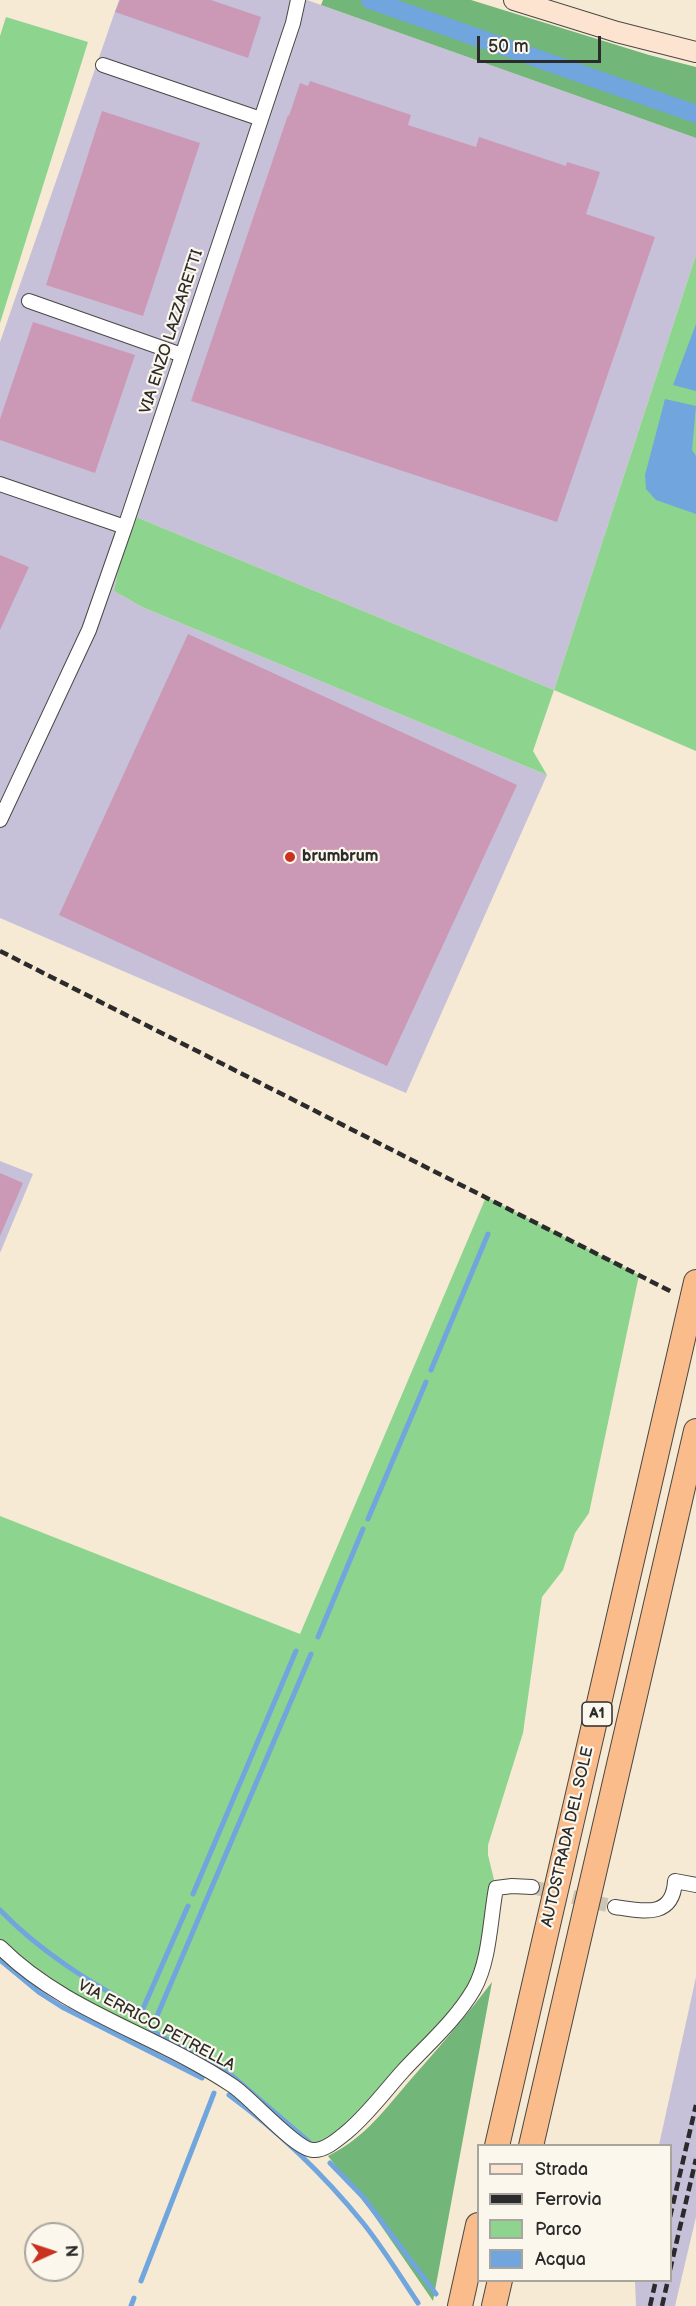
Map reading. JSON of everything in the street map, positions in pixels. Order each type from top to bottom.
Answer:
[{"type":"highway","name":"AUTOSTRADA DEL SOLE","points":[[497,2144],[696,1282]]},
{"type":"highway","name":"AUTOSTRADA DEL SOLE","points":[[531,2144],[696,1431]]},
{"type":"highway","points":[[460,2306],[477,2230]]},
{"type":"highway","points":[[494,2306],[500,2282]]},
{"type":"street","points":[[288,0],[293,22]]},
{"type":"street","name":"VIA ENZO LAZZARETTI","points":[[0,820],[88,630],[125,527],[300,0]]},
{"type":"street","points":[[514,0],[618,32],[696,52]]},
{"type":"street","points":[[103,65],[261,119]]},
{"type":"street","points":[[28,301],[182,355]]},
{"type":"street","points":[[0,484],[125,527]]},
{"type":"street","points":[[615,1907],[648,1912],[659,1909],[672,1897],[675,1881],[696,1885]]},
{"type":"street","name":"VIA ERRICO PETRELLA","points":[[0,1947],[28,1972],[56,1992],[198,2065],[230,2084],[258,2106],[301,2148],[315,2151],[335,2140],[361,2119],[465,2002],[480,1976],[485,1959],[496,1888],[532,1887]]},
{"type":"shaded area","points":[[119,0],[307,0],[696,138],[696,255],[554,690],[129,514],[114,591],[142,607],[547,775],[406,1093],[0,918],[0,342]]},
{"type":"shaded area","points":[[0,1161],[33,1174],[0,1253]]},
{"type":"shaded area","points":[[696,1977],[696,2217],[675,2306],[636,2306],[635,2282],[672,2282],[672,2144],[659,2144]]},
{"type":"green space","points":[[323,0],[471,0],[649,55],[696,67],[696,138],[321,5]]},
{"type":"green space","points":[[6,17],[88,42],[0,323],[0,36]]},
{"type":"green space","points":[[696,255],[696,751],[554,690]]},
{"type":"green space","points":[[129,514],[554,690],[533,751],[547,775],[142,607],[114,591]]},
{"type":"green space","points":[[486,1197],[639,1275],[589,1513],[575,1533],[563,1570],[542,1597],[523,1733],[488,1845],[488,1855],[496,1888],[480,1976],[361,2119],[315,2151],[243,2093],[67,1998],[0,1947],[0,1516],[300,1634]]},
{"type":"green space","points":[[492,1982],[433,2301],[373,2214],[328,2156],[353,2140],[374,2122]]},
{"type":"water","points":[[696,324],[696,391],[673,385]]},
{"type":"water","points":[[665,399],[696,406],[692,450],[696,456],[696,514],[656,500],[646,489],[645,475]]},
{"type":"building","points":[[120,0],[211,0],[261,17],[248,58],[115,12]]},
{"type":"building","points":[[310,81],[411,115],[408,125],[476,147],[479,137],[566,166],[567,162],[600,172],[586,214],[655,237],[557,522],[191,401],[288,115],[300,83],[308,86]]},
{"type":"building","points":[[102,111],[200,143],[143,316],[46,285]]},
{"type":"building","points":[[33,322],[135,355],[95,473],[0,440],[0,419]]},
{"type":"building","points":[[0,555],[29,567],[0,630]]},
{"type":"building","points":[[188,634],[517,785],[387,1066],[59,915]]},
{"type":"building","points":[[0,1173],[23,1183],[0,1236]]},
{"type":"waterway","points":[[370,0],[696,114]]},
{"type":"waterway","points":[[431,1370],[488,1234]]},
{"type":"waterway","points":[[368,1519],[426,1382]]},
{"type":"waterway","points":[[318,1637],[363,1529]]},
{"type":"waterway","points":[[193,1894],[296,1651]]},
{"type":"waterway","points":[[157,2016],[311,1654]]},
{"type":"waterway","points":[[0,1910],[32,1940],[67,1966],[142,2011],[188,1906]]},
{"type":"waterway","points":[[0,1960],[40,1993],[62,2007],[202,2078]]},
{"type":"waterway","points":[[150,2030],[231,2075],[309,2142]]},
{"type":"waterway","points":[[141,2281],[214,2093]]},
{"type":"waterway","points":[[229,2095],[300,2154],[348,2205],[384,2252],[418,2303]]},
{"type":"waterway","points":[[330,2163],[364,2198],[436,2294]]},
{"type":"waterway","points":[[131,2306],[134,2298]]},
{"type":"tunnel","points":[[532,1887],[615,1907]]},
{"type":"railway","points":[[0,951],[672,1292]]},
{"type":"railway","points":[[672,2208],[696,2105]]},
{"type":"railway","points":[[672,2261],[696,2159]]},
{"type":"railway","points":[[650,2306],[656,2282]]},
{"type":"railway","points":[[662,2306],[668,2282]]},
{"type":"place","name":"brumbrum","points":[[290,857]]}]
